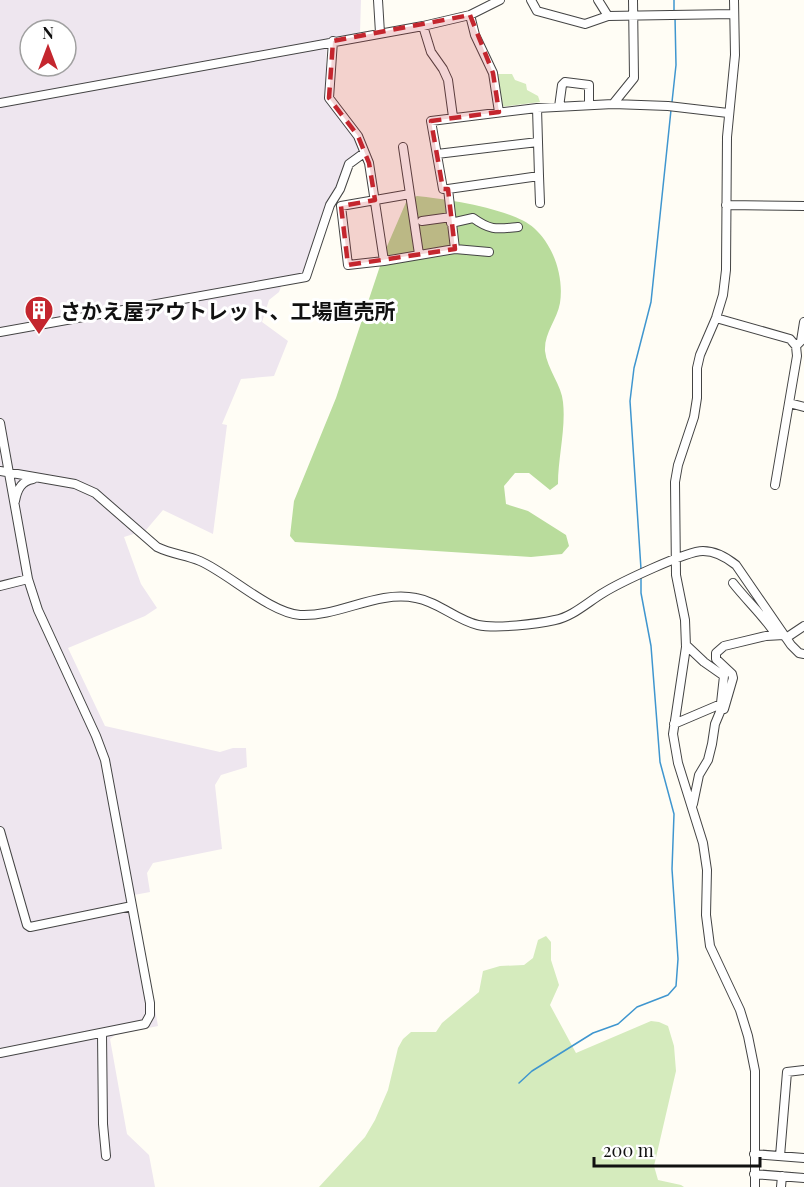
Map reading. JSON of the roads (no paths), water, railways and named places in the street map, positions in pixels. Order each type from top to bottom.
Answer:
[{"type":"street","points":[[378,0],[380,33]]},
{"type":"street","points":[[0,103],[423,26],[470,15],[500,0]]},
{"type":"street","points":[[531,0],[537,11],[585,24],[608,16],[734,14]]},
{"type":"street","points":[[598,0],[608,16]]},
{"type":"street","points":[[613,104],[634,78],[633,0]]},
{"type":"street","points":[[734,0],[735,55],[728,113],[726,270],[723,295],[700,355],[694,417],[678,465],[675,482],[676,575],[685,620],[686,645],[674,724],[675,750],[703,843],[706,915],[710,946],[740,1011],[753,1057],[755,1187]]},
{"type":"street","points":[[470,15],[475,35],[493,73],[499,112]]},
{"type":"street","points":[[423,26],[431,52],[448,80],[453,117]]},
{"type":"street","points":[[333,41],[329,98],[358,136],[369,163],[384,261]]},
{"type":"street","points":[[559,107],[562,84],[565,82],[589,85],[589,105]]},
{"type":"street","points":[[539,176],[444,189],[431,120],[537,108],[613,104],[668,106],[728,113]]},
{"type":"street","points":[[537,108],[540,203]]},
{"type":"street","points":[[437,154],[538,142]]},
{"type":"street","points":[[403,147],[419,254]]},
{"type":"street","points":[[0,332],[306,277],[330,205],[340,189],[349,164],[364,153]]},
{"type":"street","points":[[448,189],[455,249]]},
{"type":"street","points":[[410,194],[341,206],[348,265],[455,249],[489,252]]},
{"type":"street","points":[[726,205],[804,206]]},
{"type":"street","points":[[422,221],[473,218],[485,227],[496,230],[518,227]]},
{"type":"street","points":[[716,318],[800,343]]},
{"type":"street","points":[[775,485],[804,322]]},
{"type":"street","points":[[789,403],[804,407]]},
{"type":"street","points":[[0,423],[4,447],[4,472],[14,506],[28,579],[38,610],[96,735],[105,760],[150,1003],[150,1015],[145,1024],[0,1053]]},
{"type":"street","points":[[0,461],[4,447]]},
{"type":"street","points":[[4,472],[75,484],[86,488],[95,493],[157,547],[200,561],[255,595],[297,615],[313,615],[388,598],[404,597],[418,598],[441,606],[478,625],[496,626],[558,620],[605,592],[675,559],[701,551],[712,552],[736,565],[782,636]]},
{"type":"street","points":[[14,506],[23,482],[43,478]]},
{"type":"street","points":[[0,586],[28,579]]},
{"type":"street","points":[[733,583],[751,606],[795,649],[804,654]]},
{"type":"street","points":[[717,719],[723,710],[733,678],[732,674],[716,659],[716,653],[724,646],[782,636],[804,626]]},
{"type":"street","points":[[686,645],[724,676],[721,704],[708,760],[699,775],[692,806]]},
{"type":"street","points":[[674,724],[721,704]]},
{"type":"street","points":[[0,831],[27,925],[30,927],[132,906]]},
{"type":"street","points":[[102,1034],[103,1124],[106,1156]]},
{"type":"street","points":[[780,1156],[787,1072],[804,1070]]},
{"type":"street","points":[[754,1154],[804,1158]]},
{"type":"street","points":[[754,1174],[804,1178]]},
{"type":"street","points":[[782,1176],[782,1187]]},
{"type":"waterway","points":[[674,0],[674,12]]},
{"type":"waterway","points":[[672,102],[676,65],[675,17]]},
{"type":"waterway","points":[[641,569],[630,401],[634,368],[651,302],[671,110]]},
{"type":"waterway","points":[[519,1083],[532,1071],[593,1033],[618,1024],[637,1007],[668,995],[676,986],[678,959],[672,869],[674,814],[660,762],[651,646],[641,593],[641,576]]},
{"type":"place","name":"さかえ屋アウトレット、工場直売所","points":[[39,336]]}]
